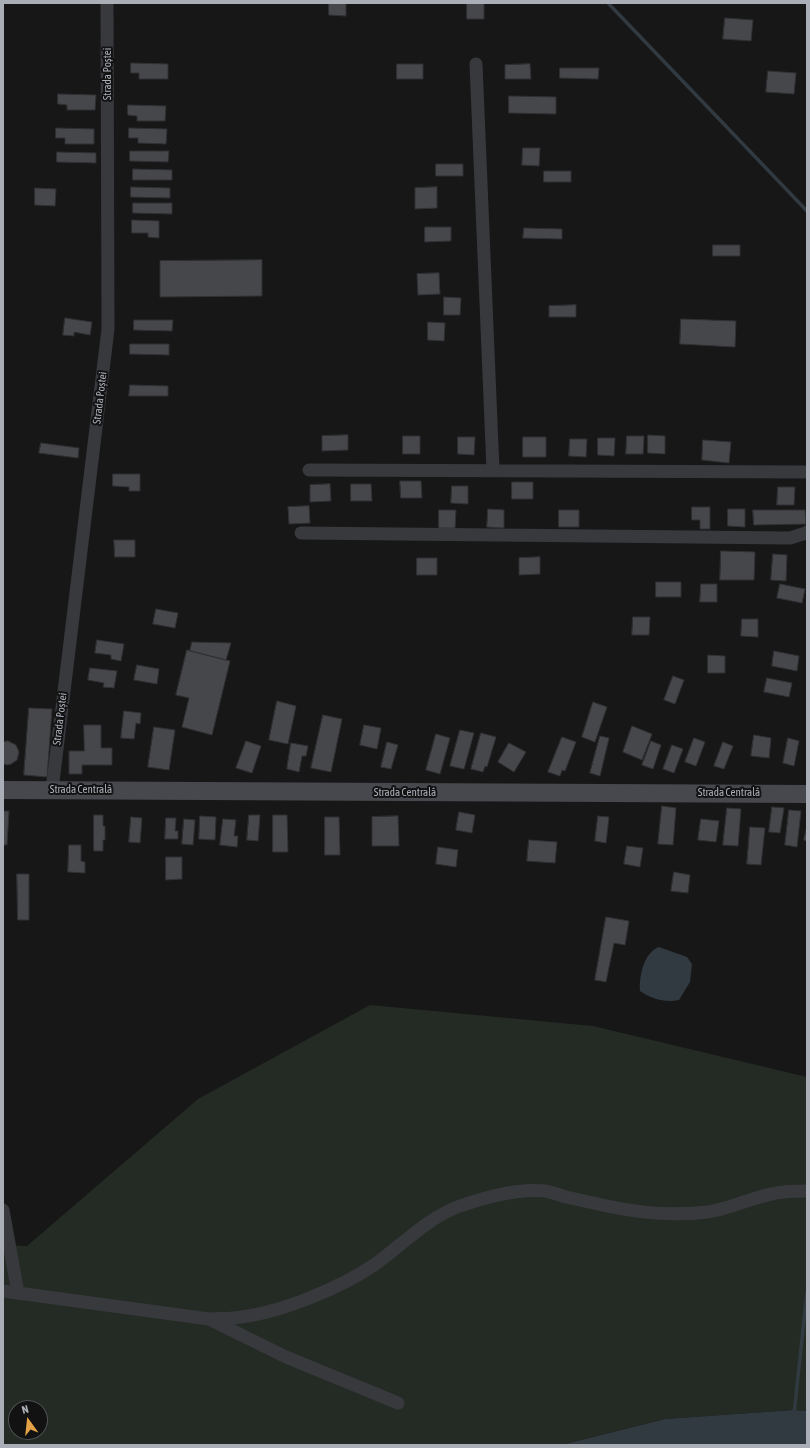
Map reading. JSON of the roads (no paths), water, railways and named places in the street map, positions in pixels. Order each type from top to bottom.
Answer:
[{"type":"main road","name":"Strada Centrală","points":[[3,790],[807,794]]},
{"type":"street","name":"Strada Poștei","points":[[52,790],[108,329],[107,3]]},
{"type":"street","points":[[476,64],[493,470]]},
{"type":"street","points":[[309,470],[807,472]]},
{"type":"street","points":[[301,533],[790,538],[807,532]]},
{"type":"street","points":[[3,1291],[209,1319],[241,1317],[268,1312],[321,1293],[345,1282],[374,1265],[411,1235],[439,1216],[459,1206],[486,1198],[519,1192],[544,1191],[610,1207],[643,1213],[680,1213],[709,1212],[772,1194],[807,1191]]},
{"type":"street","points":[[3,1210],[18,1293]]},
{"type":"street","points":[[209,1319],[286,1357],[398,1404]]},
{"type":"waterway","points":[[608,3],[807,211]]},
{"type":"waterway","points":[[794,1414],[807,1292]]}]
